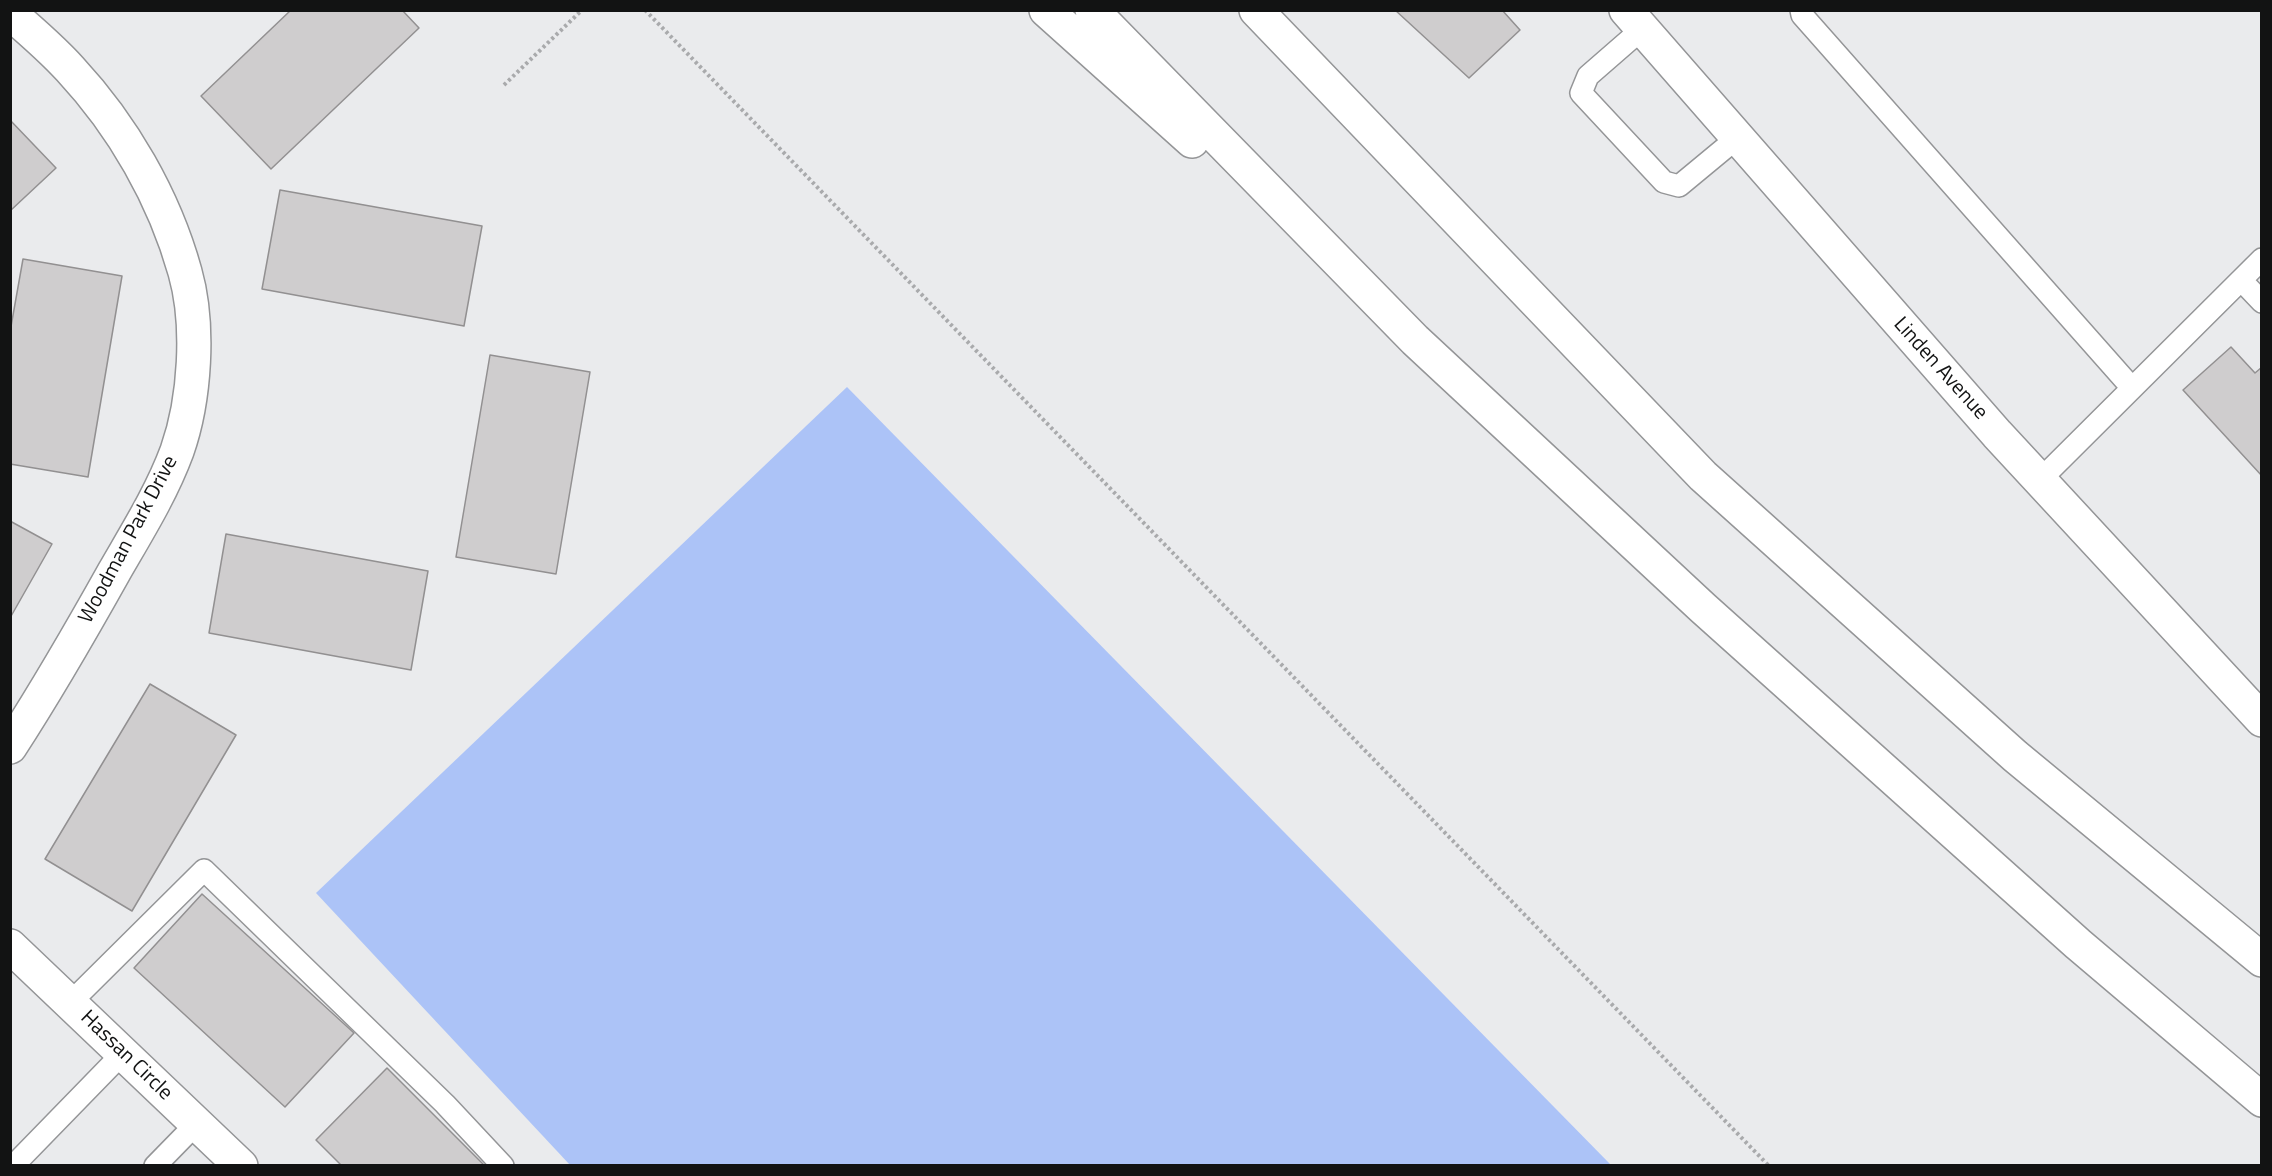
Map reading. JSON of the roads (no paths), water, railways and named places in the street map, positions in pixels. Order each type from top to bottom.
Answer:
[{"type":"main road","points":[[1046,10],[1415,340],[1720,624],[2078,944],[2262,1100]]},
{"type":"main road","points":[[1092,10],[1415,340]]},
{"type":"main road","points":[[1257,11],[1703,476],[2015,756],[2262,960]]},
{"type":"main road","name":"Woodman Park Drive","points":[[10,13],[70,69],[108,115],[140,164],[166,218],[186,274],[191,308],[193,356],[189,404],[177,449],[159,494],[53,680],[10,747]]},
{"type":"main road","name":"Linden Avenue","points":[[1634,20],[2039,481],[2262,720]]},
{"type":"main road","name":"Hassan Circle","points":[[10,946],[241,1166]]},
{"type":"lane","points":[[1801,10],[1802,15],[2132,388]]},
{"type":"lane","points":[[1634,20],[1588,76],[1581,93],[1664,182],[1679,186],[1737,138]]},
{"type":"lane","points":[[2039,481],[2262,259]]},
{"type":"lane","points":[[2241,280],[2262,302]]},
{"type":"lane","points":[[70,1003],[204,870],[445,1104],[503,1166]]},
{"type":"lane","points":[[13,1166],[123,1053]]},
{"type":"lane","points":[[155,1166],[197,1123]]}]
